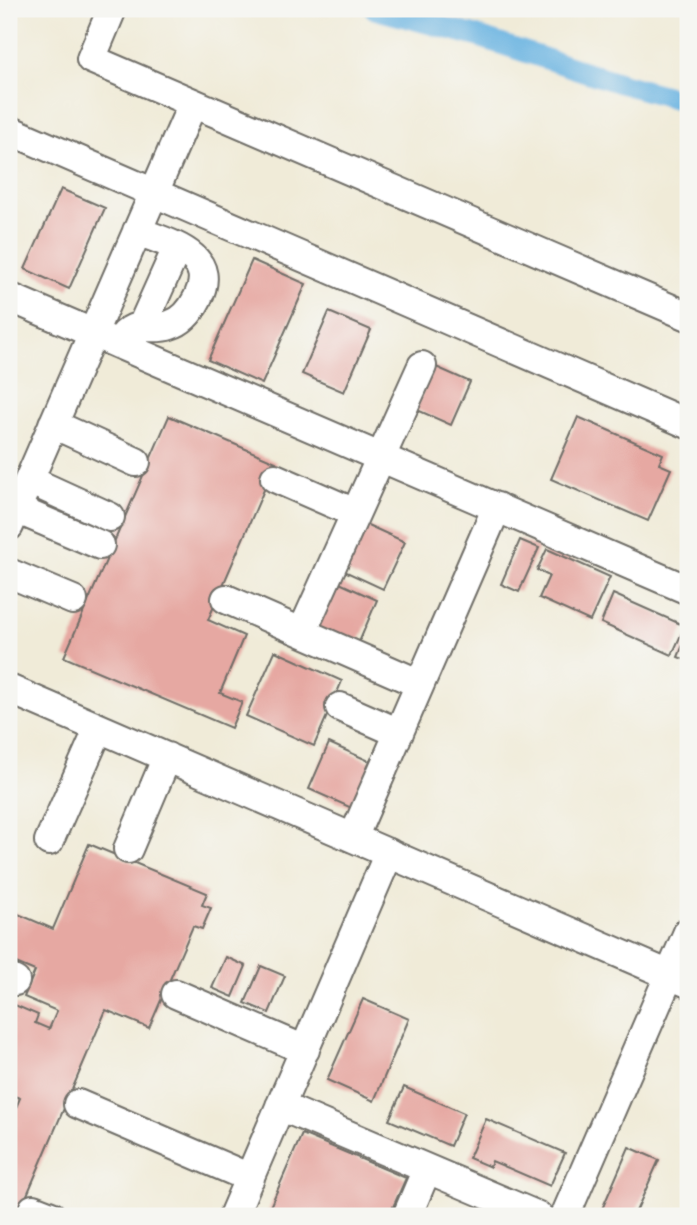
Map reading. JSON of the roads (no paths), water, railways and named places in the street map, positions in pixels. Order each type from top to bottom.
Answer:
[{"type":"lane","points":[[112,9],[91,59],[688,316]]},
{"type":"lane","points":[[100,545],[12,518],[53,424],[106,339],[137,231],[193,103]]},
{"type":"lane","points":[[9,131],[688,425]]},
{"type":"lane","points":[[106,339],[142,326],[163,327],[180,321],[199,296],[205,281],[204,270],[196,261],[177,248],[137,231]]},
{"type":"lane","points":[[142,326],[177,248]]},
{"type":"lane","points":[[9,297],[688,590]]},
{"type":"lane","points":[[302,632],[422,366]]},
{"type":"lane","points":[[53,424],[136,462]]},
{"type":"lane","points":[[275,478],[355,513]]},
{"type":"lane","points":[[29,480],[110,517]]},
{"type":"lane","points":[[353,838],[497,507]]},
{"type":"lane","points":[[9,573],[73,600]]},
{"type":"lane","points":[[226,599],[420,684]]},
{"type":"lane","points":[[9,689],[679,979]]},
{"type":"lane","points":[[340,707],[399,733]]},
{"type":"lane","points":[[49,841],[99,728]]},
{"type":"lane","points":[[128,849],[167,757]]},
{"type":"lane","points":[[233,1216],[389,853]]},
{"type":"lane","points":[[565,1216],[679,979],[688,932]]},
{"type":"lane","points":[[176,994],[305,1050]]},
{"type":"lane","points":[[78,1104],[250,1178]]},
{"type":"lane","points":[[280,1106],[538,1216]]},
{"type":"lane","points":[[407,1216],[427,1169]]},
{"type":"waterway","points":[[375,9],[476,36],[623,84],[688,102]]}]
